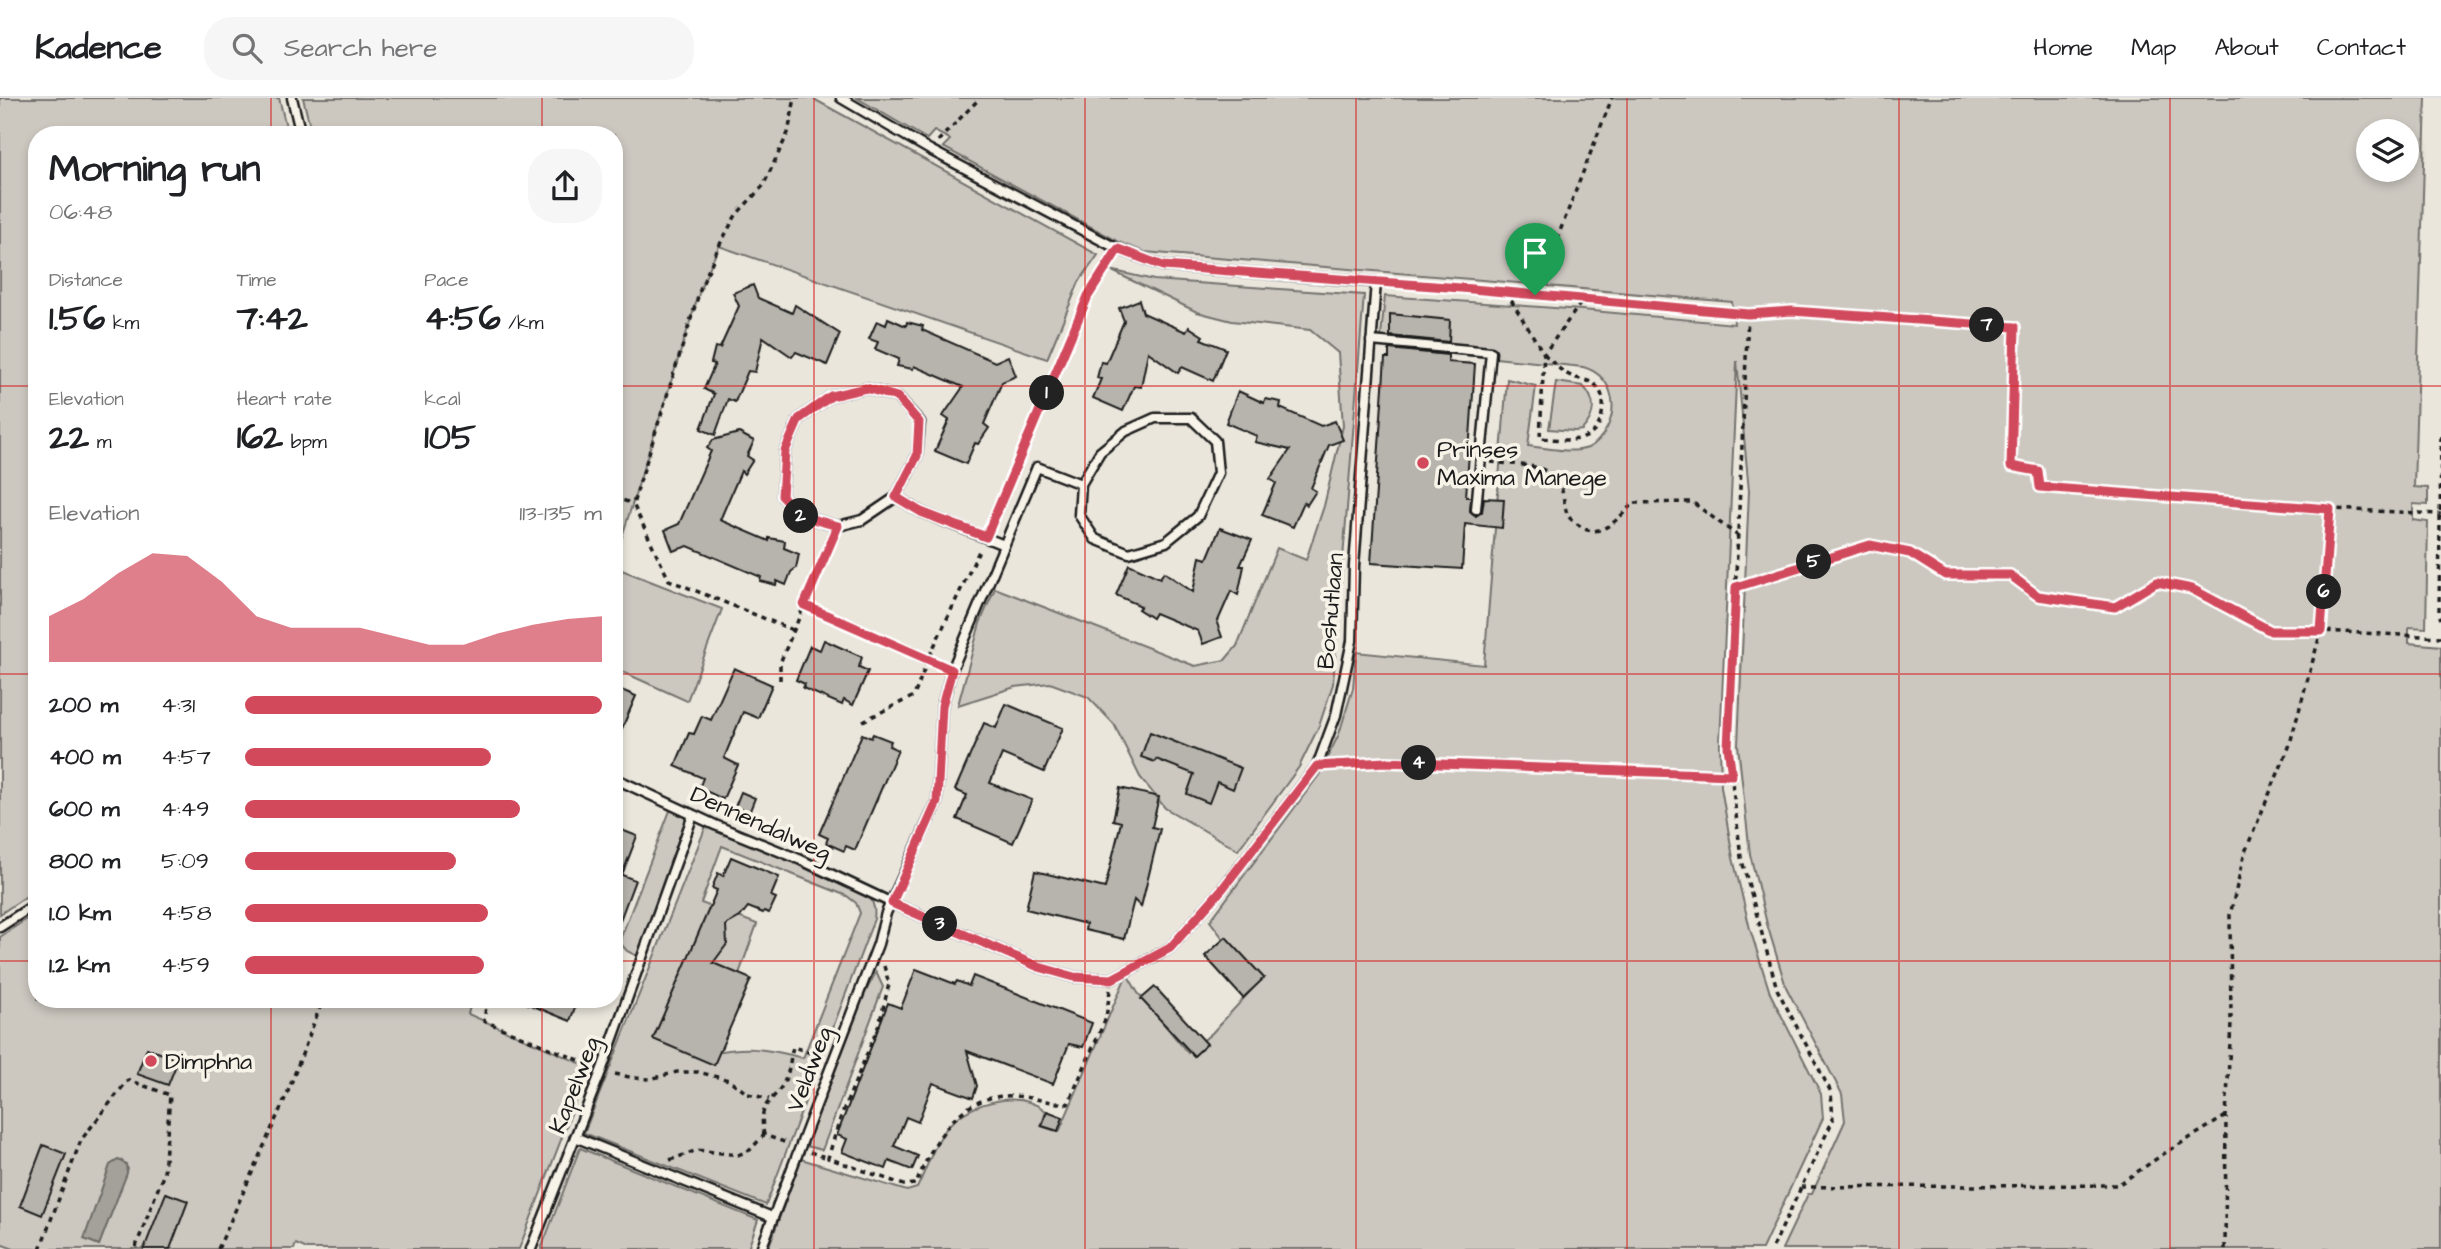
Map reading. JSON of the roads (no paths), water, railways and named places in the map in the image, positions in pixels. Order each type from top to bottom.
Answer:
[{"type":"lane","points":[[292,98],[298,126]]},
{"type":"lane","name":"Boshutlaan","points":[[841,98],[930,150],[1118,249],[1163,266],[1376,282],[1354,566],[1352,641],[1336,715],[1317,766],[1223,888],[1170,948],[1112,979],[1074,977],[1039,967],[892,903]]},
{"type":"lane","points":[[1371,341],[1491,352],[1476,509]]},
{"type":"lane","points":[[866,388],[897,397],[919,422],[917,456],[896,497],[862,520],[838,526],[801,516],[782,496],[785,451],[799,419],[831,396],[866,388]]},
{"type":"lane","points":[[1155,418],[1191,418],[1215,441],[1218,473],[1198,516],[1166,542],[1129,553],[1095,539],[1079,515],[1081,484],[1100,452],[1126,431],[1155,418]]},
{"type":"lane","name":"Veldweg","points":[[761,1249],[878,944],[886,913],[937,802],[942,706],[952,670],[1004,545],[1038,467],[1081,484]]},
{"type":"lane","points":[[896,497],[921,512],[1004,545]]},
{"type":"lane","name":"Dennendalweg","points":[[623,782],[892,903]]},
{"type":"lane","name":"Kapelweg","points":[[623,1006],[693,815]]},
{"type":"lane","points":[[0,927],[28,908]]},
{"type":"lane","name":"Kapelweg","points":[[531,1249],[622,1008]]},
{"type":"lane","points":[[575,1137],[772,1217]]},
{"type":"place","name":"Prinses Maxima Manege","points":[[1423,463]]},
{"type":"place","name":"Dimphna","points":[[151,1061]]}]
